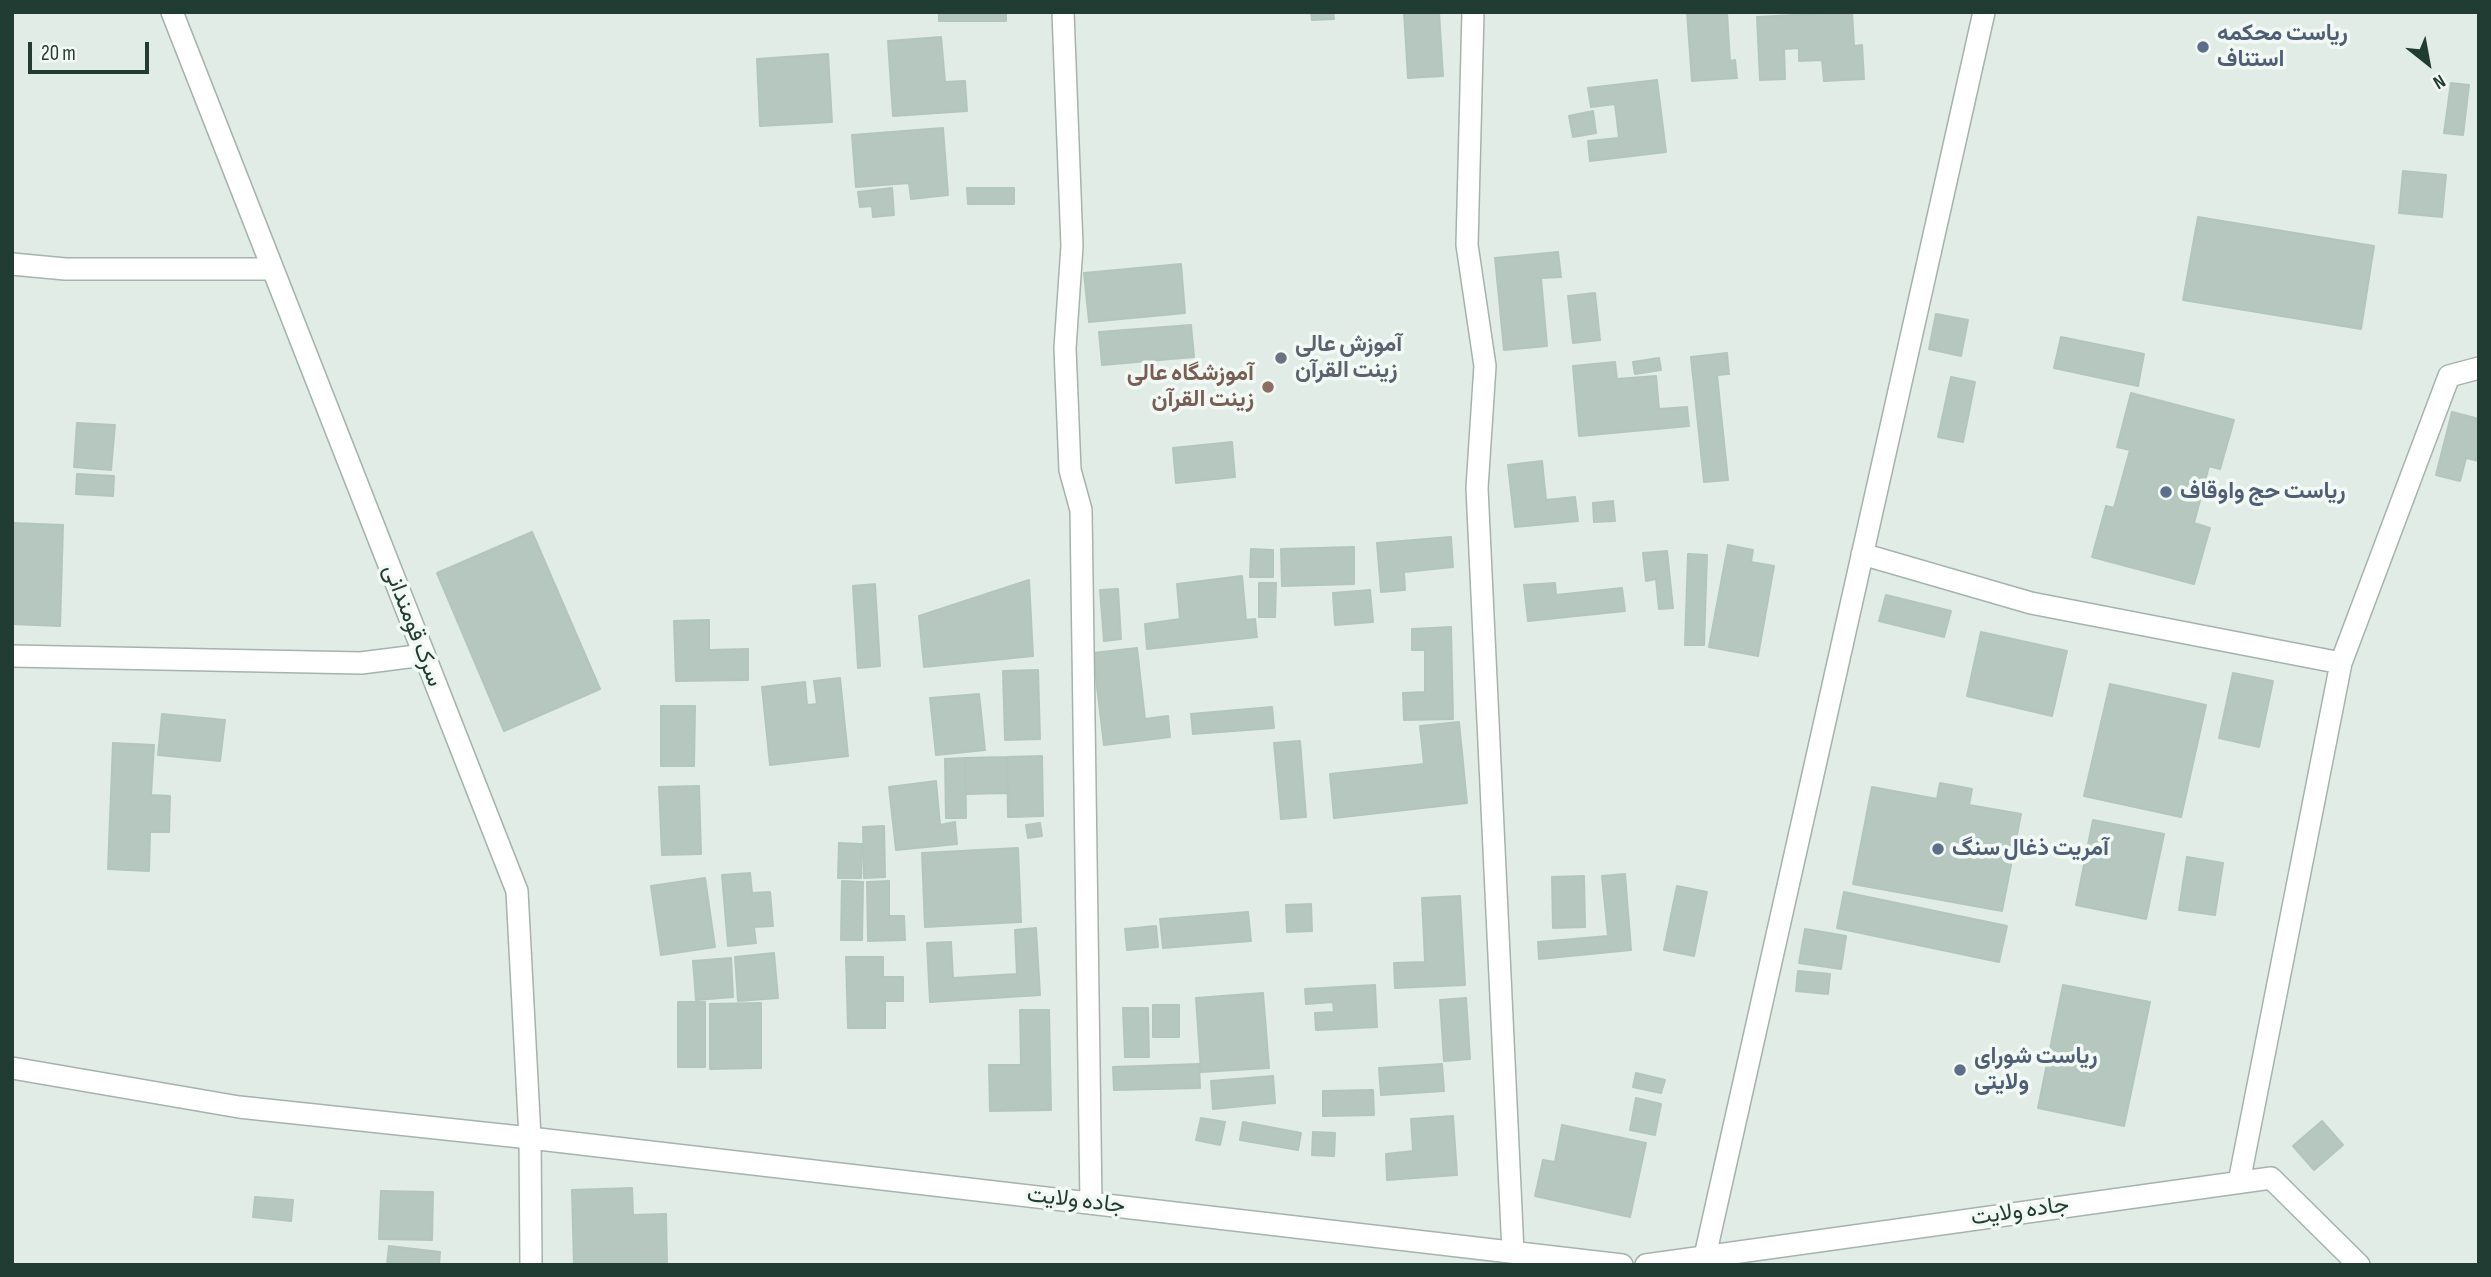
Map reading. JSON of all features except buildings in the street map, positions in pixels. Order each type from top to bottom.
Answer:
[{"type":"street","name":"سرک قومندانی","points":[[172,12],[517,891],[530,1138],[531,1265]]},
{"type":"street","points":[[1063,12],[1072,246],[1065,348],[1070,470],[1082,524],[1091,1203]]},
{"type":"street","points":[[1472,12],[1466,245],[1485,366],[1477,488],[1513,1252]]},
{"type":"street","points":[[1705,1256],[1984,12]]},
{"type":"street","points":[[12,264],[65,269],[272,269]]},
{"type":"street","points":[[2239,1182],[2341,663],[2449,376],[2479,368]]},
{"type":"street","points":[[1862,554],[2031,603],[2341,663]]},
{"type":"street","points":[[12,656],[361,663],[424,656]]},
{"type":"street","name":"جاده ولایت","points":[[12,1068],[239,1107],[530,1138],[1622,1265]]},
{"type":"street","name":"جاده ولایت","points":[[1660,1264],[2271,1178],[2359,1265]]},
{"type":"place","name":"ریاست محکمه استناف","points":[[2203,47]]},
{"type":"place","name":"آموزش عالی زینت القرآن","points":[[1281,358]]},
{"type":"place","name":"آموزشگاه عالی زینت القرآن","points":[[1268,387]]},
{"type":"place","name":"ریاست حج واوقاف","points":[[2166,492]]},
{"type":"place","name":"آمریت ذغال سنگ","points":[[1938,849]]},
{"type":"place","name":"ریاست شورای ولایتی","points":[[1960,1070]]}]
